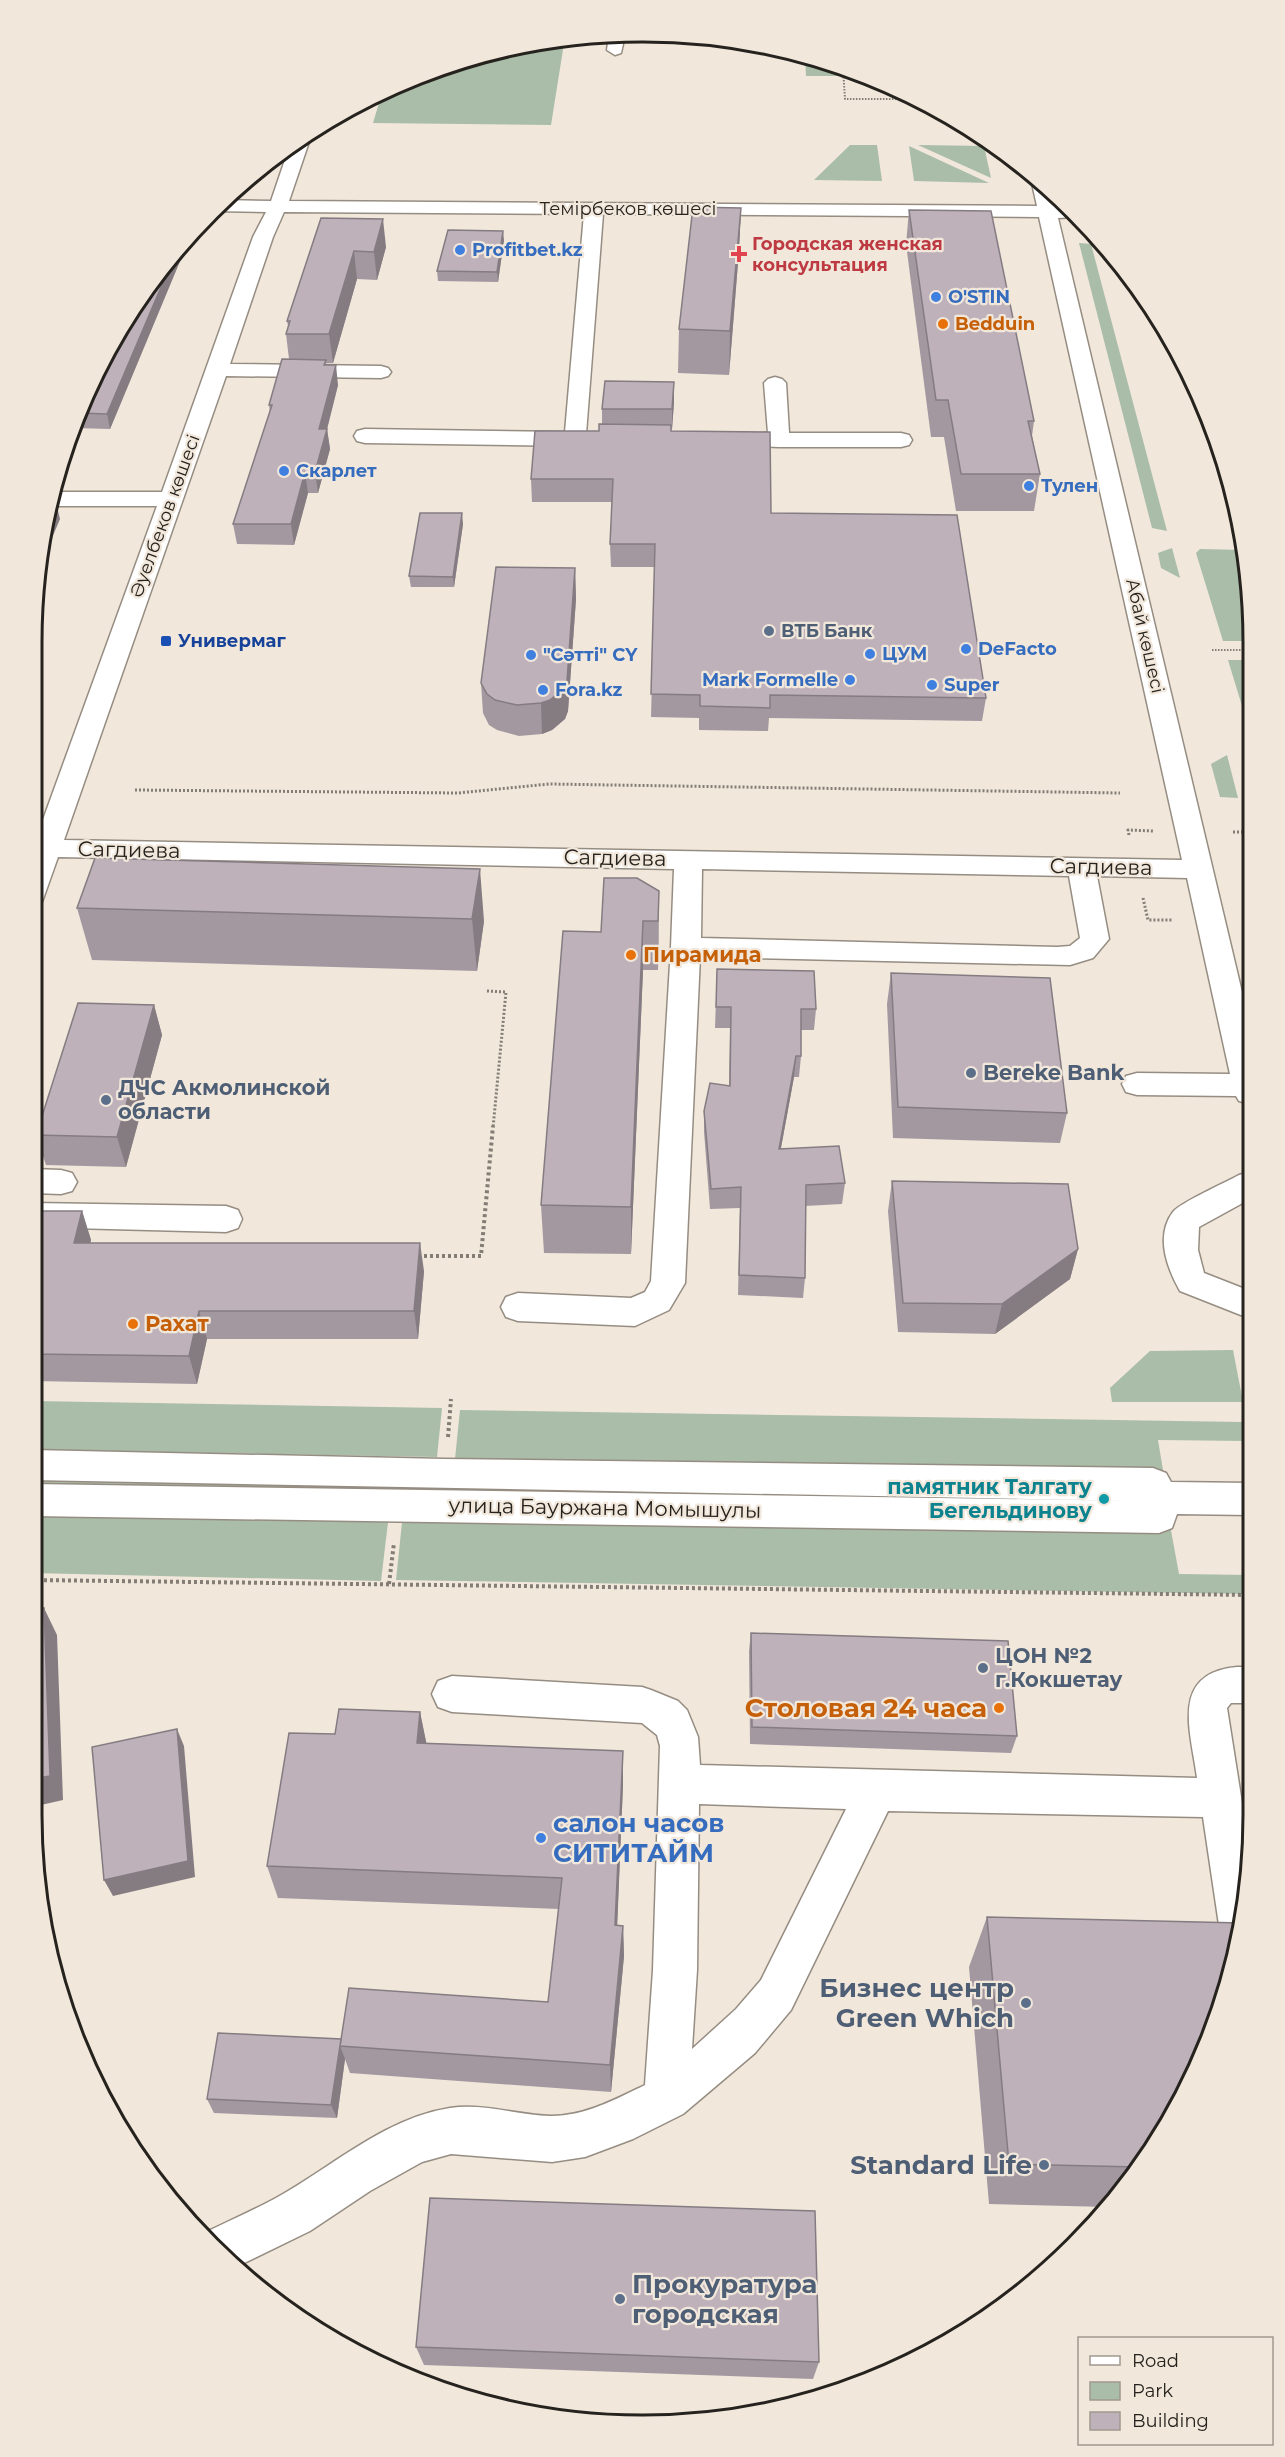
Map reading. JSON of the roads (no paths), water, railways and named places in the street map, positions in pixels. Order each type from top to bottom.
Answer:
[{"type":"street","name":"Әуелбеков көшесі","points":[[42,843],[67,787],[218,370],[263,237],[278,206],[298,151]]},
{"type":"street","name":"Абай көшесі","points":[[1044,196],[1243,1063]]},
{"type":"street","name":"Темірбеков көшесі","points":[[231,206],[1061,212]]},
{"type":"street","points":[[575,439],[594,209]]},
{"type":"street","points":[[218,370],[381,372]]},
{"type":"street","points":[[775,384],[779,440]]},
{"type":"street","points":[[365,436],[597,439]]},
{"type":"street","points":[[699,439],[901,440]]},
{"type":"street","points":[[59,499],[171,499]]},
{"type":"street","name":"Сагдиева","points":[[42,848],[1198,869]]},
{"type":"street","points":[[518,1307],[635,1312],[657,1301],[668,1283],[686,947],[688,860]]},
{"type":"street","points":[[686,947],[1057,957],[1073,955],[1086,952],[1095,939],[1081,866]]},
{"type":"street","points":[[1137,1084],[1243,1089]]},
{"type":"street","points":[[1243,1188],[1185,1219],[1182,1223],[1181,1235],[1188,1276],[1192,1282],[1243,1303]]},
{"type":"street","points":[[42,1215],[226,1220]]},
{"type":"street","name":"улица Бауржана Момышулы","points":[[42,1466],[316,1488]]},
{"type":"street","name":"улица Бауржана Момышулы","points":[[42,1500],[316,1488],[407,1489],[813,1496],[1159,1517],[1156,1498],[1243,1499]]},
{"type":"street","points":[[1236,1902],[1207,1707],[1210,1696],[1219,1687],[1243,1684]]},
{"type":"street","points":[[452,1694],[642,1705],[669,1716],[677,1728],[680,1746],[675,1970],[667,2098]]},
{"type":"street","points":[[679,1784],[876,1791],[1220,1798]]},
{"type":"street","points":[[226,2247],[293,2214],[354,2175],[413,2142],[451,2131],[552,2139],[585,2134],[617,2123],[667,2098],[739,2040],[759,2019],[776,1995],[876,1791]]},
{"type":"place","name":"Profitbet.kz","points":[[460,250]]},
{"type":"place","name":"Городская женская консультация","points":[[739,254]]},
{"type":"place","name":"O'STIN","points":[[936,297]]},
{"type":"place","name":"Bedduin","points":[[943,324]]},
{"type":"place","name":"Скарлет","points":[[284,471]]},
{"type":"place","name":"Тулен","points":[[1029,486]]},
{"type":"place","name":"ВТБ Банк","points":[[769,631]]},
{"type":"place","name":"Универмаг","points":[[166,641]]},
{"type":"place","name":"DeFacto","points":[[966,649]]},
{"type":"place","name":"ЦУМ","points":[[870,654]]},
{"type":"place","name":"\"Сәтті\" СY","points":[[531,655]]},
{"type":"place","name":"Mark Formelle","points":[[850,680]]},
{"type":"place","name":"Super","points":[[932,685]]},
{"type":"place","name":"Fora.kz","points":[[543,690]]},
{"type":"place","name":"Пирамида","points":[[631,955]]},
{"type":"place","name":"Bereke Bank","points":[[971,1073]]},
{"type":"place","name":"ДЧС Акмолинской области","points":[[106,1100]]},
{"type":"place","name":"Рахат","points":[[133,1324]]},
{"type":"place","name":"памятник Талгату Бегельдинову","points":[[1104,1499]]},
{"type":"place","name":"ЦОН №2 г.Кокшетау","points":[[983,1668]]},
{"type":"place","name":"Столовая 24 часа","points":[[999,1708]]},
{"type":"place","name":"салон часов СИТИТАЙМ","points":[[541,1838]]},
{"type":"place","name":"Бизнес центр Green Which","points":[[1026,2003]]},
{"type":"place","name":"Standard Life","points":[[1044,2165]]},
{"type":"place","name":"Прокуратура городская","points":[[620,2299]]}]
